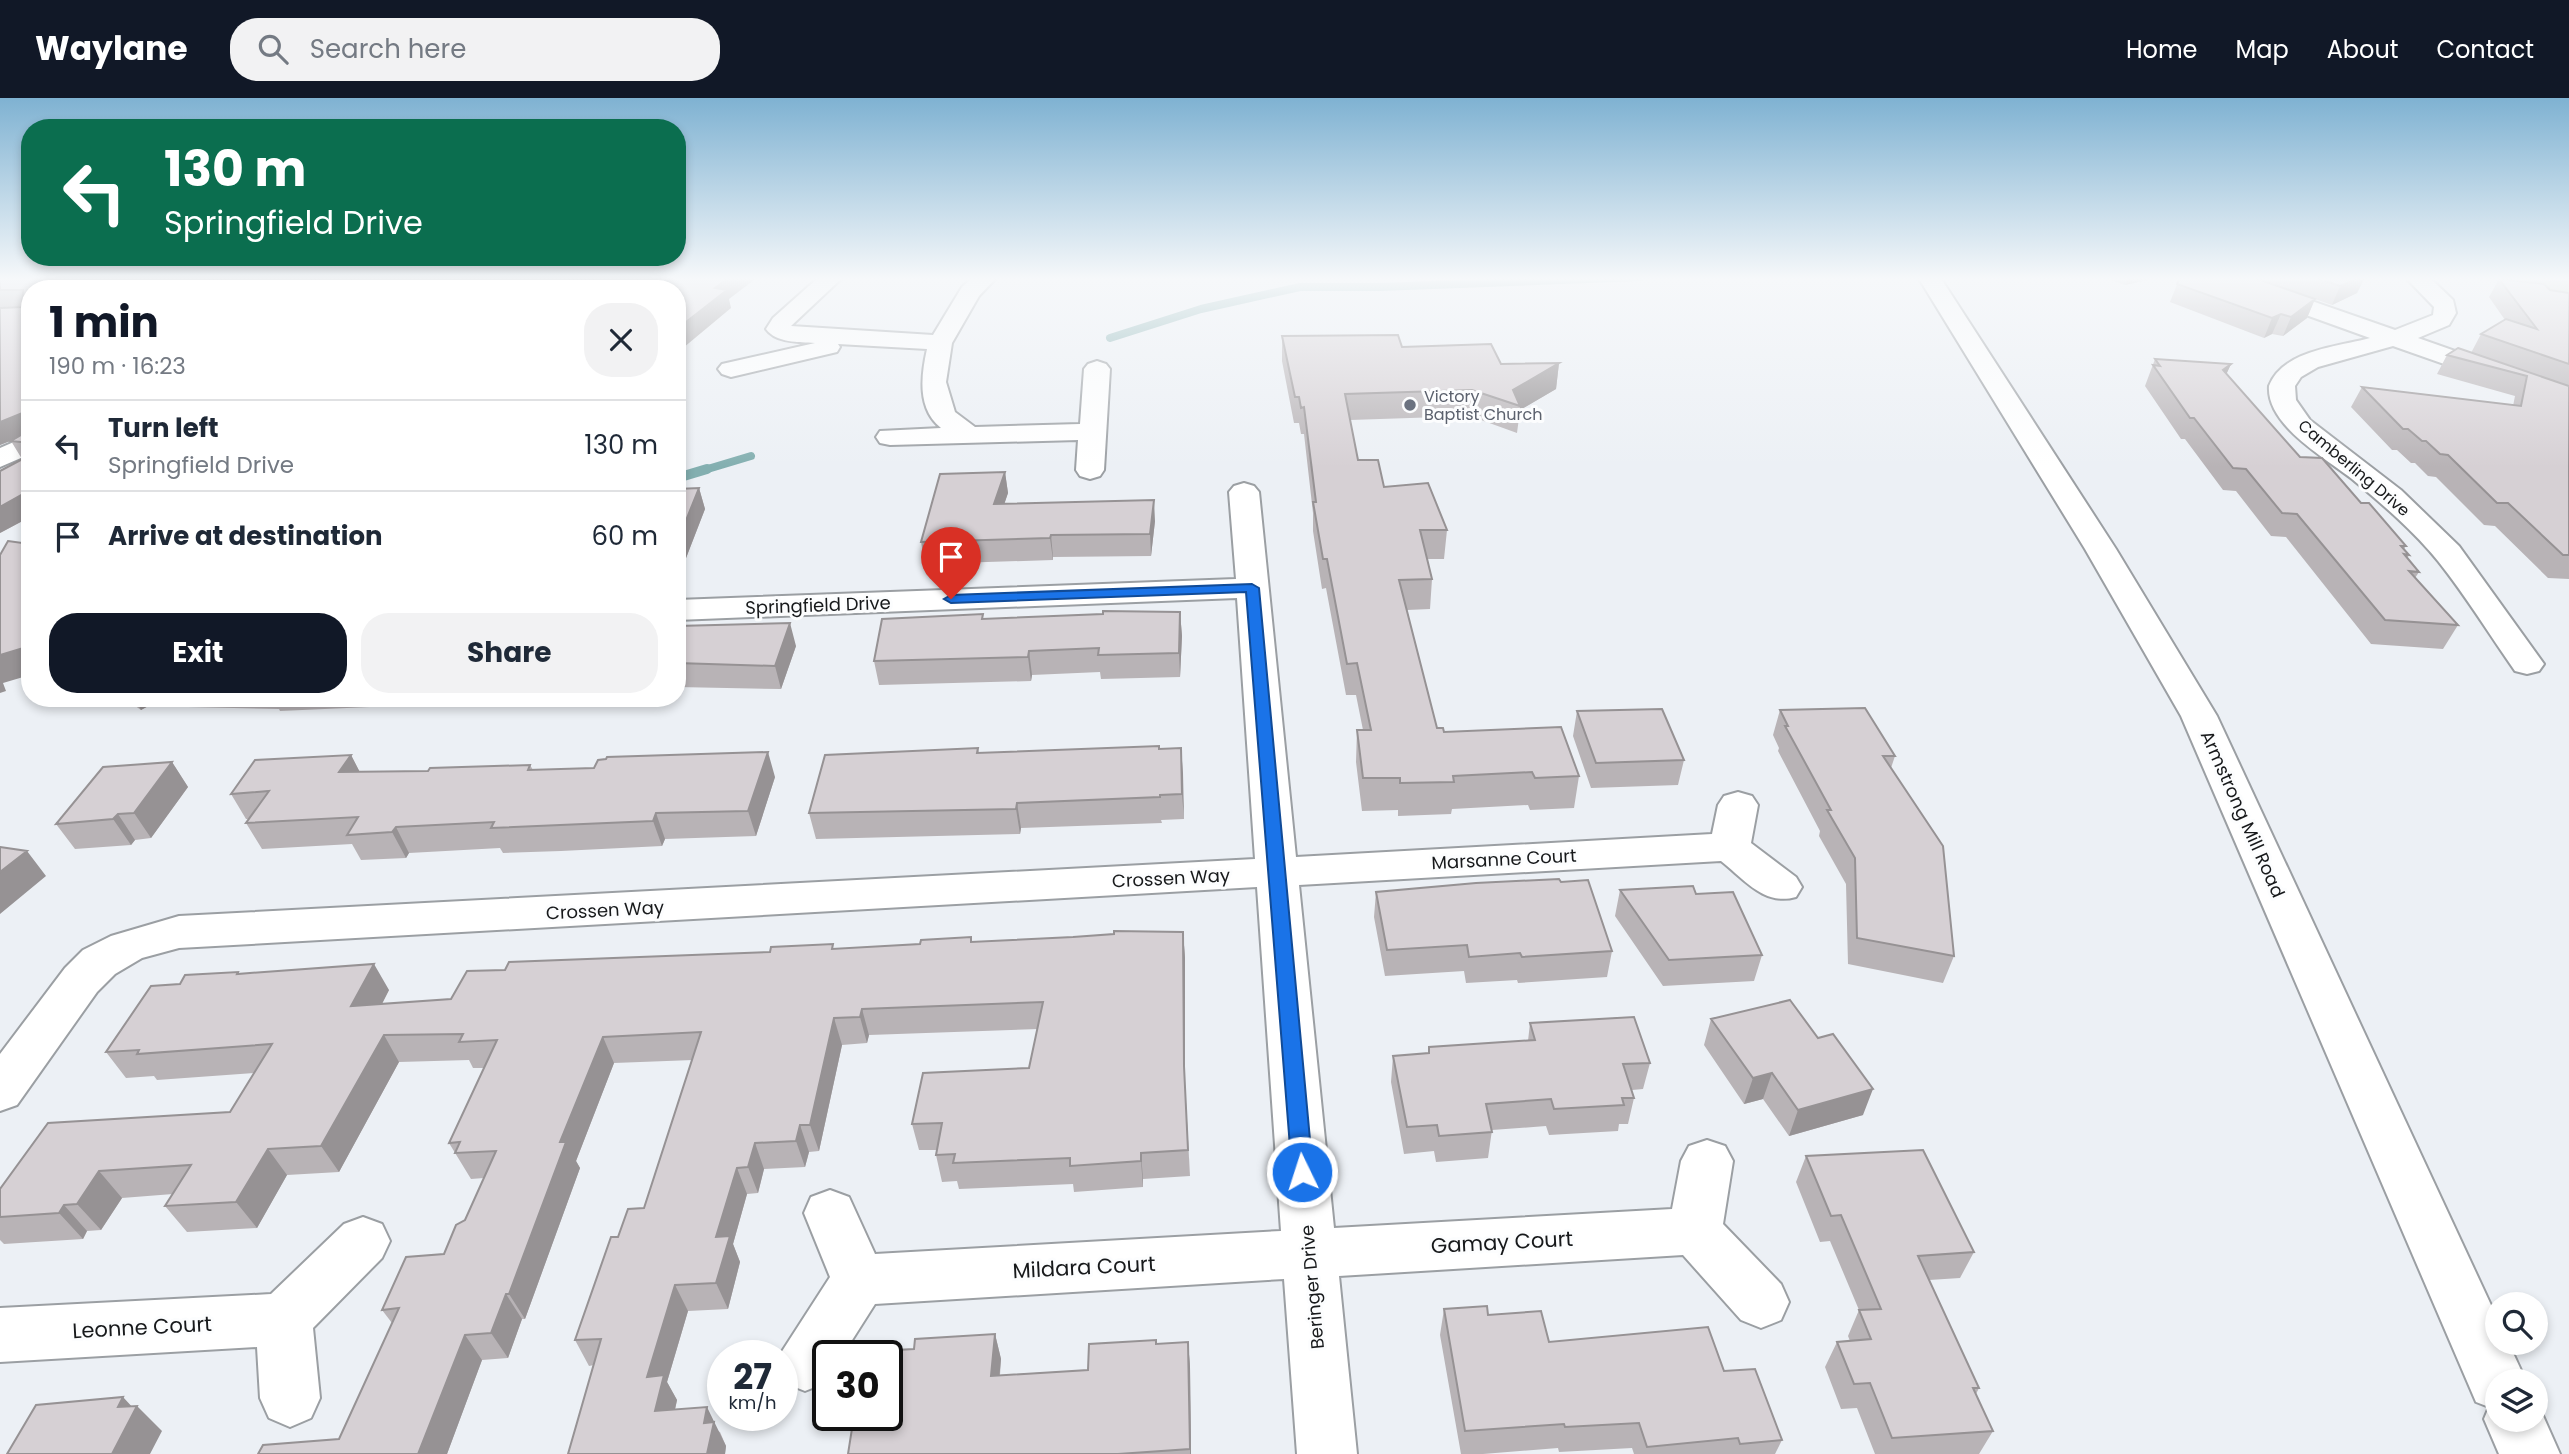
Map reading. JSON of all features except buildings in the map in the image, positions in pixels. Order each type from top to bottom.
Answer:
[{"type":"street","points":[[731,369],[855,340]]},
{"type":"street","points":[[886,340],[940,343]]},
{"type":"street","points":[[942,340],[933,382],[943,416],[965,433]]},
{"type":"street","name":"Armstrong Mill Road","points":[[1969,340],[2160,646],[2199,716],[2491,1369]]},
{"type":"street","name":"Camberling Drive","points":[[2381,340],[2295,368],[2286,375],[2282,386],[2283,399],[2292,416],[2398,503],[2430,534],[2459,566],[2528,664]]},
{"type":"street","points":[[2400,340],[2569,400]]},
{"type":"street","points":[[1090,470],[1097,369]]},
{"type":"street","points":[[890,437],[965,433],[1091,432]]},
{"type":"street","points":[[0,459],[21,448]]},
{"type":"street","name":"Beringer Drive","points":[[1244,492],[1327,1454]]},
{"type":"street","name":"Springfield Drive","points":[[686,610],[1252,588]]},
{"type":"street","points":[[1738,805],[1730,847],[1781,887]]},
{"type":"street","name":"Marsanne Court","points":[[1278,872],[1730,847]]},
{"type":"street","name":"Crossen Way","points":[[0,1091],[81,981],[99,962],[127,947],[179,932],[1278,872]]},
{"type":"street","points":[[1707,1161],[1695,1231],[1761,1302]]},
{"type":"street","points":[[806,1364],[859,1280],[830,1213]]},
{"type":"street","name":"Gamay Court","points":[[1309,1254],[1695,1231]]},
{"type":"street","points":[[290,1398],[284,1319],[363,1241]]},
{"type":"street","name":"Mildara Court","points":[[859,1280],[1309,1254]]},
{"type":"street","name":"Leonne Court","points":[[0,1335],[284,1319]]},
{"type":"street","points":[[2520,1432],[2530,1454]]},
{"type":"waterway","points":[[701,471],[751,456]]},
{"type":"waterway","points":[[686,475],[707,469]]},
{"type":"place","name":"Victory Baptist Church","points":[[1410,405]]},
{"type":"route","points":[[951,599],[1252,588],[1302,1172]]}]
